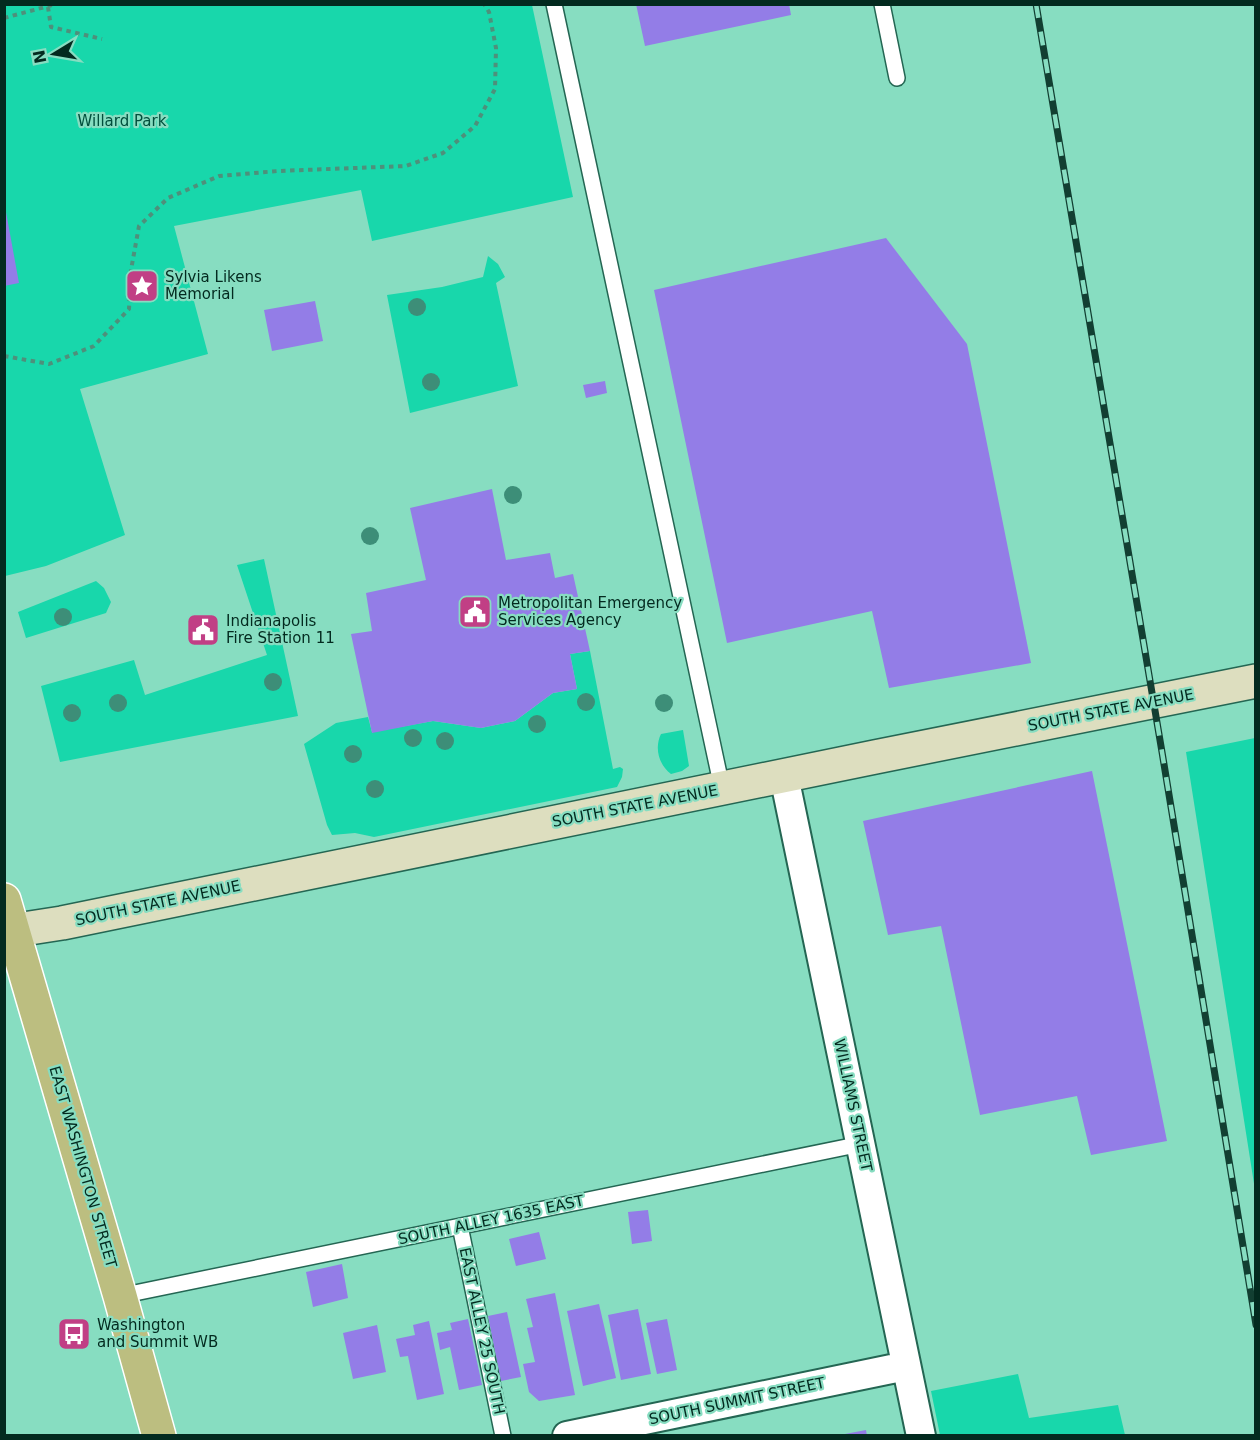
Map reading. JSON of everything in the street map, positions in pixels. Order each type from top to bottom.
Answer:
[{"type":"main road","name":"EAST WASHINGTON STREET","points":[[8,921],[120,1296],[159,1436]]},
{"type":"street","name":"SOUTH STATE AVENUE","points":[[8,921],[62,923],[1256,681]]},
{"type":"street","name":"WILLIAMS STREET","points":[[784,776],[921,1436]]},
{"type":"street","name":"SOUTH SUMMIT STREET","points":[[567,1436],[906,1366]]},
{"type":"lane","points":[[554,4],[722,788]]},
{"type":"lane","points":[[882,4],[897,78]]},
{"type":"lane","name":"SOUTH ALLEY 1635 EAST","points":[[120,1296],[861,1144]]},
{"type":"lane","name":"EAST ALLEY 25 SOUTH","points":[[460,1226],[503,1436]]},
{"type":"path","points":[[4,356],[49,364],[94,346],[129,309],[131,270],[139,226],[168,198],[219,176],[278,171],[405,166],[443,153],[475,126],[495,89],[496,48],[489,12],[484,4]]},
{"type":"path","points":[[4,18],[56,5]]},
{"type":"path","points":[[48,7],[51,27],[102,39]]},
{"type":"green space","name":"Willard Park","points":[[5,5],[532,5],[573,197],[372,241],[361,190],[174,226],[208,354],[80,389],[125,535],[46,566],[5,576]]},
{"type":"green space","points":[[488,256],[498,264],[505,277],[496,283],[518,386],[410,413],[387,295],[442,287],[483,277]]},
{"type":"green space","points":[[264,559],[298,716],[60,762],[41,686],[134,660],[145,695],[267,655],[237,565]]},
{"type":"green space","points":[[96,581],[104,588],[111,602],[106,613],[26,638],[18,612]]},
{"type":"green space","points":[[590,651],[613,769],[620,767],[623,769],[617,787],[374,837],[355,833],[332,835],[327,825],[304,744],[336,723],[368,717],[372,732],[433,721],[481,728],[515,721],[553,693],[577,689],[570,654]]},
{"type":"green space","points":[[683,730],[689,766],[671,774],[663,766],[659,756],[659,739],[661,734]]},
{"type":"green space","points":[[1256,738],[1255,1190],[1186,752]]},
{"type":"green space","points":[[1018,1374],[1029,1418],[1118,1405],[1125,1435],[940,1435],[931,1391]]},
{"type":"building","points":[[636,4],[789,4],[791,15],[645,46]]},
{"type":"building","points":[[4,212],[6,212],[19,283],[4,286]]},
{"type":"building","points":[[886,238],[967,344],[1031,663],[889,688],[872,611],[727,643],[654,290]]},
{"type":"building","points":[[315,301],[323,341],[272,351],[264,310]]},
{"type":"building","points":[[605,381],[607,393],[586,398],[583,385]]},
{"type":"building","name":"Metropolitan Emergency Services Agency","points":[[492,489],[506,560],[550,553],[555,578],[573,574],[590,651],[570,654],[577,689],[553,693],[515,721],[481,728],[433,721],[372,733],[351,634],[372,631],[366,593],[426,580],[410,508]]},
{"type":"building","points":[[1092,771],[1167,1141],[1091,1155],[1077,1096],[980,1115],[941,926],[888,935],[863,821]]},
{"type":"building","points":[[648,1210],[652,1241],[632,1244],[628,1212]]},
{"type":"building","points":[[539,1232],[546,1259],[516,1266],[509,1239]]},
{"type":"building","points":[[342,1264],[348,1298],[313,1307],[306,1272]]},
{"type":"building","points":[[555,1293],[575,1395],[539,1401],[529,1392],[523,1364],[535,1362],[527,1328],[533,1327],[526,1299]]},
{"type":"building","points":[[599,1304],[616,1378],[583,1386],[567,1311]]},
{"type":"building","points":[[638,1309],[651,1374],[621,1380],[608,1315]]},
{"type":"building","points":[[507,1312],[521,1377],[501,1381],[488,1316]]},
{"type":"building","points":[[468,1319],[482,1385],[459,1390],[450,1347],[440,1350],[437,1333],[452,1330],[450,1323]]},
{"type":"building","points":[[667,1319],[677,1370],[657,1374],[646,1323]]},
{"type":"building","points":[[429,1321],[444,1394],[417,1400],[408,1356],[400,1357],[396,1339],[415,1335],[413,1325]]},
{"type":"building","points":[[377,1325],[386,1372],[353,1379],[343,1333]]},
{"type":"building","points":[[866,1430],[867,1436],[845,1436],[845,1434]]},
{"type":"railway","points":[[1036,4],[1256,1325]]},
{"type":"place","name":"Sylvia Likens Memorial","points":[[142,286]]},
{"type":"place","name":"Metropolitan Emergency Services Agency","points":[[475,612]]},
{"type":"place","name":"Indianapolis Fire Station 11","points":[[203,630]]},
{"type":"place","name":"Washington and Summit WB","points":[[74,1334]]}]
